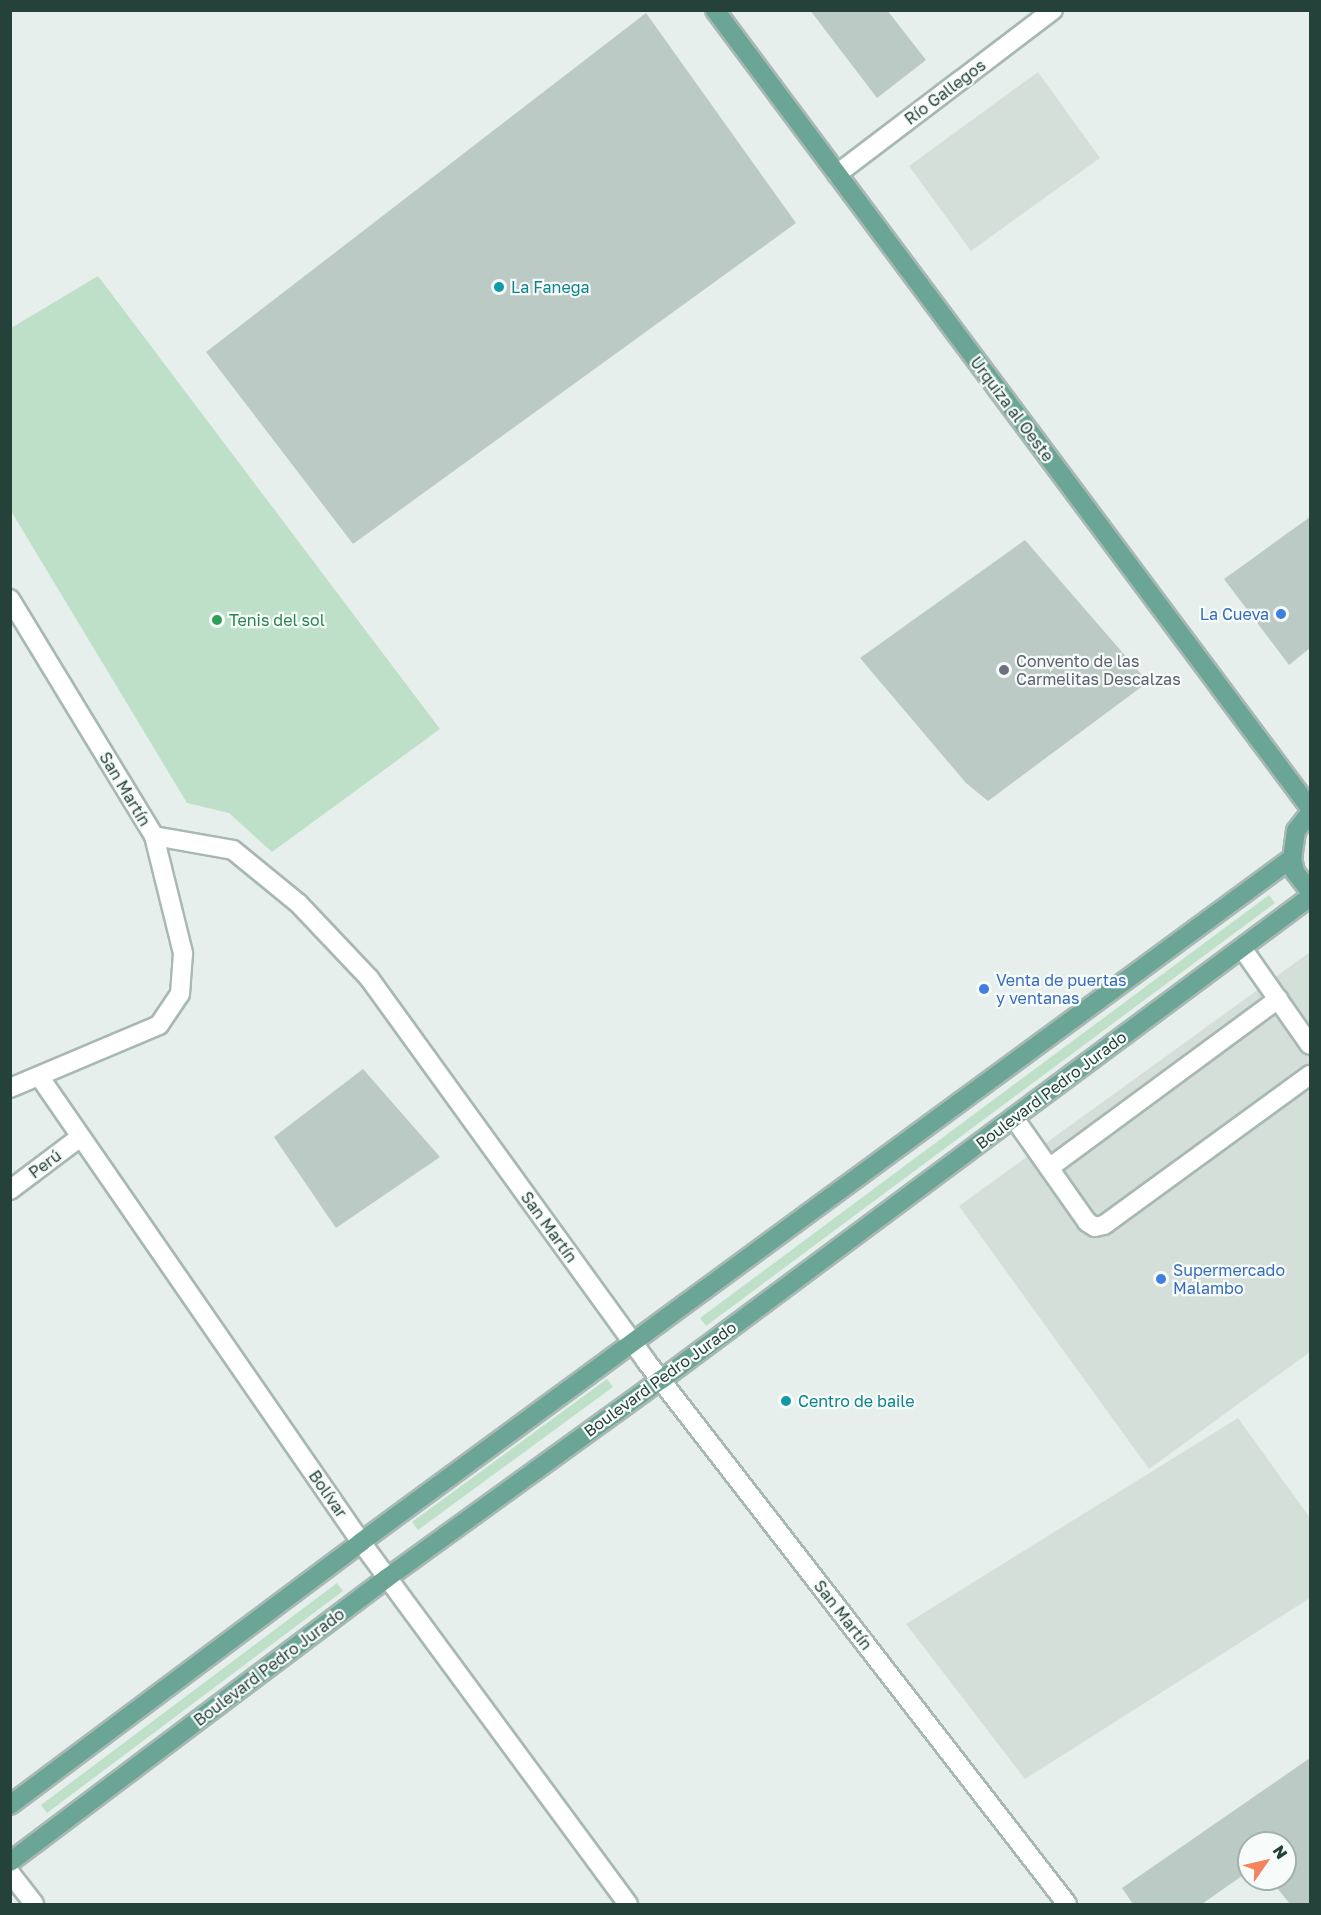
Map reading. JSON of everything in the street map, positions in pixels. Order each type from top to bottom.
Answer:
[{"type":"main road","name":"Urquiza al Oeste","points":[[715,10],[1311,808]]},
{"type":"main road","points":[[1311,813],[1296,831],[1292,858],[1295,872],[1311,891]]},
{"type":"main road","points":[[10,1805],[361,1542],[1292,858]]},
{"type":"main road","name":"Boulevard Pedro Jurado","points":[[10,1862],[387,1578],[661,1380],[1311,897]]},
{"type":"street","name":"Río Gallegos","points":[[837,174],[1053,10]]},
{"type":"street","name":"San Martín","points":[[10,599],[154,837],[232,849],[299,904],[369,978],[632,1342],[1067,1905]]},
{"type":"street","points":[[10,1088],[159,1025],[180,994],[183,953],[154,837]]},
{"type":"street","points":[[1242,948],[1311,1045]]},
{"type":"street","points":[[1049,1168],[1278,999]]},
{"type":"street","points":[[1014,1118],[1087,1222],[1095,1227],[1104,1225],[1311,1075]]},
{"type":"street","name":"Bolívar","points":[[39,1076],[79,1138],[361,1542],[628,1905]]},
{"type":"street","name":"Perú","points":[[10,1190],[79,1138]]},
{"type":"street","points":[[10,1873],[34,1905]]},
{"type":"shaded area","points":[[1038,72],[1100,158],[971,251],[909,166]]},
{"type":"shaded area","name":"Supermercado Malambo","points":[[1310,952],[1310,1352],[1149,1469],[959,1206]]},
{"type":"shaded area","points":[[1238,1418],[1310,1518],[1310,1598],[1025,1779],[906,1624]]},
{"type":"green space","name":"Tenis del sol","points":[[98,276],[440,729],[272,852],[229,813],[187,803],[11,511],[11,328]]},
{"type":"green space","points":[[1269,895],[1275,903],[706,1326],[700,1318]]},
{"type":"green space","points":[[607,1379],[613,1387],[418,1530],[412,1522]]},
{"type":"green space","points":[[337,1583],[343,1591],[47,1813],[41,1805]]},
{"type":"building","points":[[810,10],[887,10],[926,60],[877,98]]},
{"type":"building","name":"La Fanega","points":[[646,13],[796,223],[353,544],[206,352]]},
{"type":"building","name":"La Cueva","points":[[1310,517],[1310,648],[1289,665],[1224,579]]},
{"type":"building","name":"Convento de las Carmelitas Descalzas","points":[[1025,540],[1148,682],[988,801],[966,783],[860,658]]},
{"type":"building","points":[[363,1069],[440,1157],[336,1228],[274,1137]]},
{"type":"building","points":[[1310,1758],[1310,1904],[1290,1904],[1280,1891],[1297,1891],[1297,1831],[1237,1831],[1237,1879],[1202,1904],[1133,1904],[1122,1888]]},
{"type":"place","name":"La Fanega","points":[[499,287]]},
{"type":"place","name":"La Cueva","points":[[1281,614]]},
{"type":"place","name":"Tenis del sol","points":[[217,620]]},
{"type":"place","name":"Convento de las Carmelitas Descalzas","points":[[1004,670]]},
{"type":"place","name":"Venta de puertas y ventanas","points":[[984,989]]},
{"type":"place","name":"Supermercado Malambo","points":[[1161,1279]]},
{"type":"place","name":"Centro de baile","points":[[786,1401]]}]
